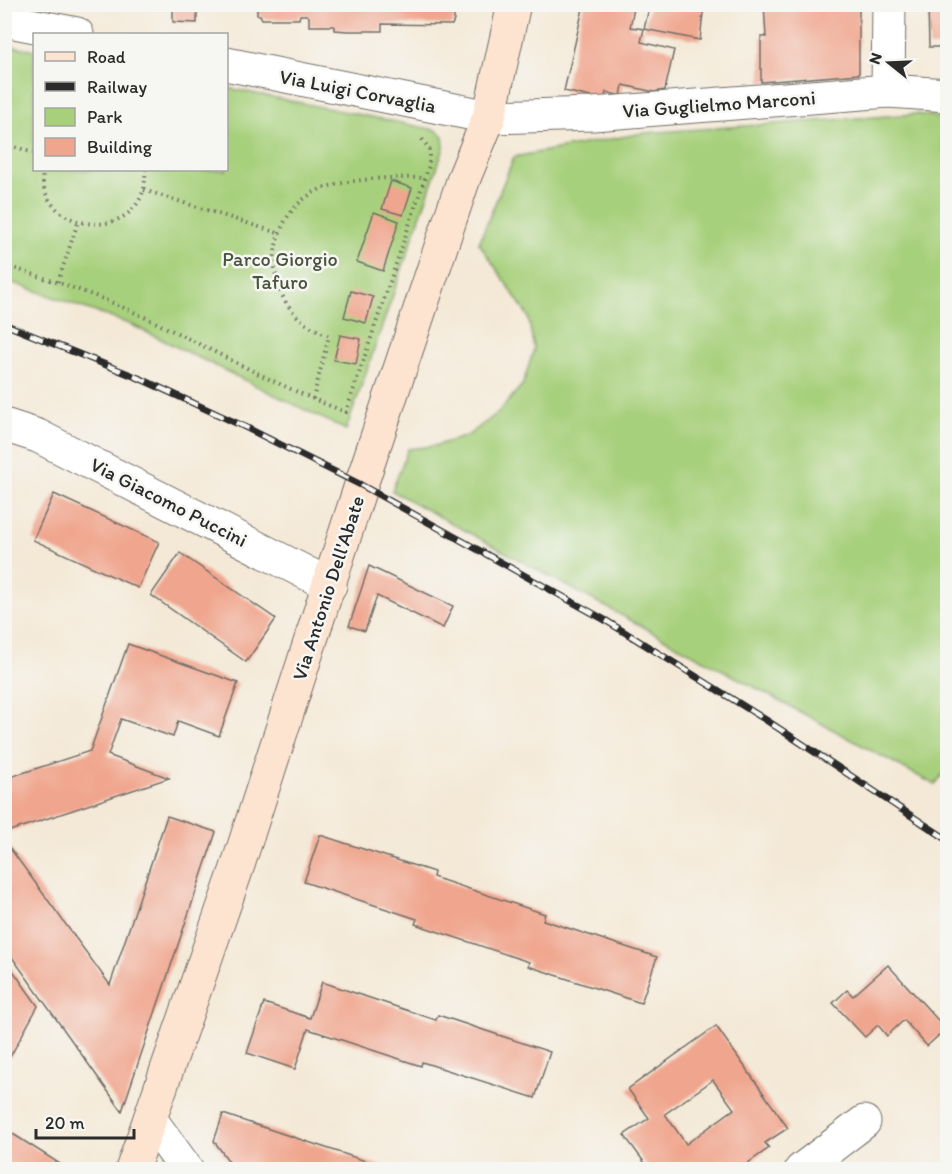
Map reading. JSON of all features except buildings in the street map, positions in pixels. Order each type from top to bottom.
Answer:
[{"type":"main road","name":"Via Antonio Dell'Abate","points":[[132,1170],[240,857],[464,178],[489,117],[514,4]]},
{"type":"street","points":[[888,91],[889,4]]},
{"type":"street","points":[[4,20],[72,33]]},
{"type":"street","name":"Via Luigi Corvaglia","points":[[228,64],[489,117]]},
{"type":"street","name":"Via Guglielmo Marconi","points":[[489,117],[593,114],[888,91],[948,95]]},
{"type":"street","name":"Via Giacomo Puccini","points":[[4,425],[38,436],[330,585]]},
{"type":"street","points":[[150,1119],[187,1170]]},
{"type":"street","points":[[801,1170],[864,1122]]},
{"type":"path","points":[[4,143],[33,153]]},
{"type":"path","points":[[4,265],[58,282],[140,315],[313,399],[346,412],[429,166]]},
{"type":"path","points":[[44,171],[48,196],[60,212],[78,222],[98,225],[117,220],[133,207],[144,190],[146,171]]},
{"type":"path","points":[[313,399],[329,336],[304,322],[285,301],[274,274],[274,255],[278,233],[293,209],[312,193],[332,185],[388,177],[424,178]]},
{"type":"path","points":[[144,190],[278,233]]},
{"type":"path","points":[[58,282],[78,222]]},
{"type":"green space","name":"Parco Giorgio Tafuro","points":[[4,45],[33,50],[33,171],[228,171],[228,88],[436,130],[443,136],[444,148],[346,430],[132,325],[5,280]]},
{"type":"green space","points":[[917,114],[948,119],[948,766],[935,785],[392,491],[408,449],[434,446],[467,436],[498,413],[523,384],[534,349],[528,316],[479,243],[514,157],[643,133]]},
{"type":"railway","points":[[4,324],[141,379],[245,427],[361,485],[605,620],[766,720],[948,840]]}]
